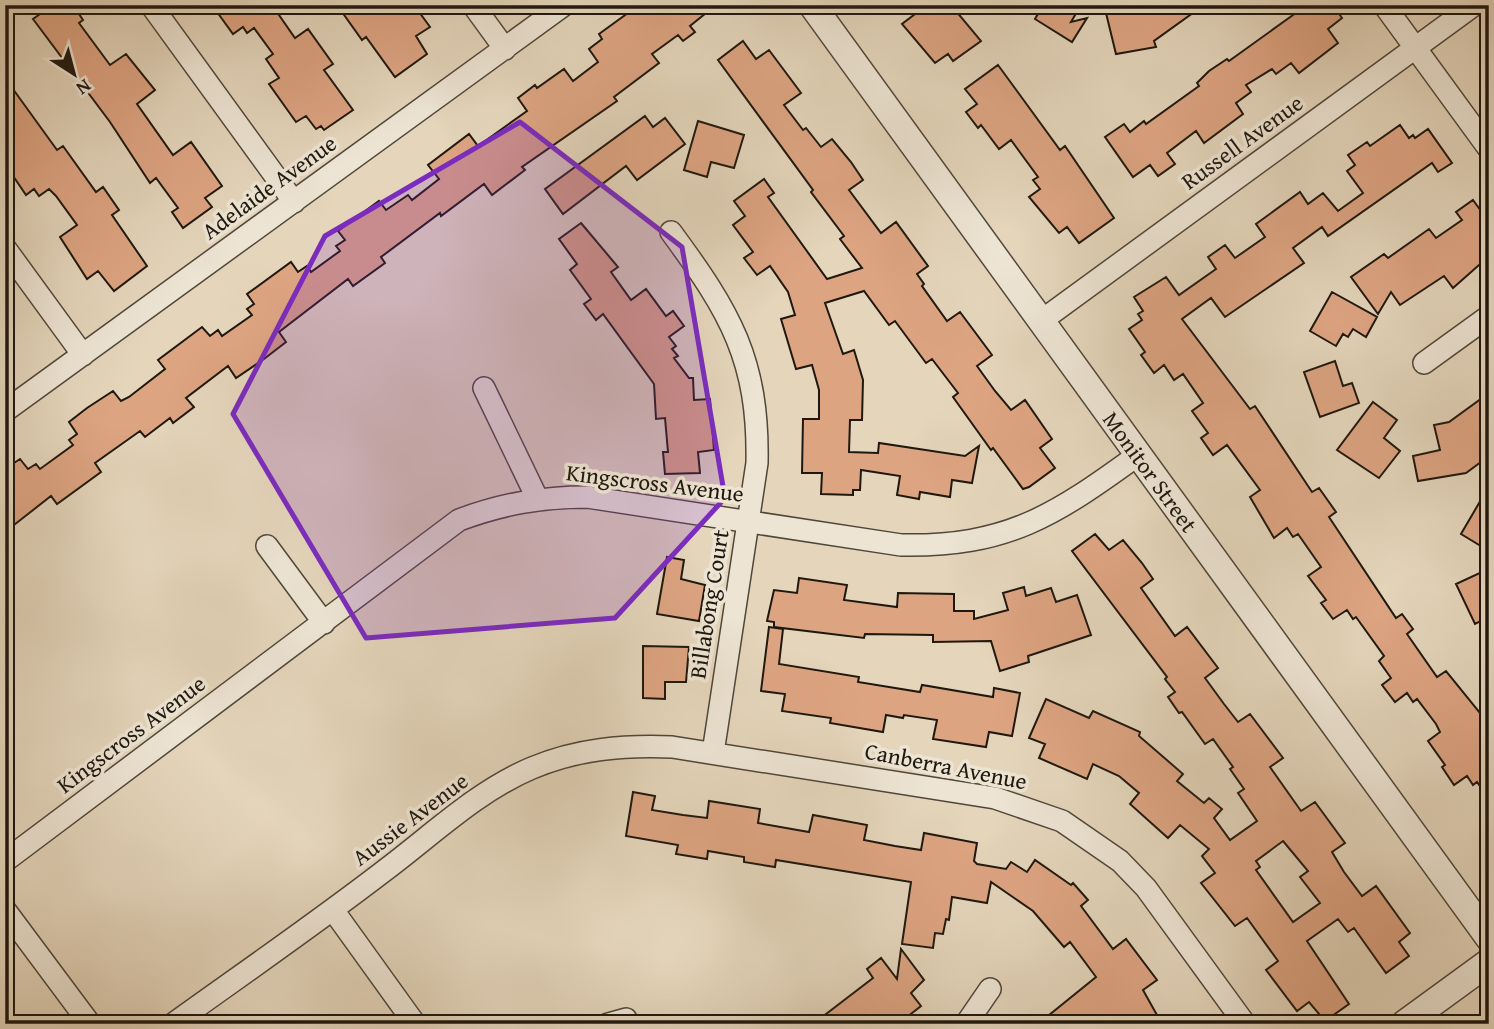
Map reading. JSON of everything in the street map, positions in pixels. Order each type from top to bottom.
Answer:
[{"type":"street","points":[[151,5],[294,202]]},
{"type":"street","points":[[473,5],[505,49]]},
{"type":"street","name":"Adelaide Avenue","points":[[5,411],[564,5]]},
{"type":"street","name":"Monitor Street","points":[[812,5],[1489,938]]},
{"type":"street","points":[[1384,5],[1489,149]]},
{"type":"street","name":"Russell Avenue","points":[[1041,321],[1474,5]]},
{"type":"street","name":"Billabong Court","points":[[671,232],[729,317],[744,351],[758,425],[757,463],[713,753]]},
{"type":"street","points":[[5,248],[83,355]]},
{"type":"street","points":[[1424,363],[1489,316]]},
{"type":"street","points":[[484,388],[537,498]]},
{"type":"street","name":"Kingscross Avenue","points":[[5,861],[459,520],[494,507],[537,498],[587,497],[901,545],[939,545],[976,541],[1039,521],[1072,502],[1138,455]]},
{"type":"street","points":[[267,545],[324,623]]},
{"type":"street","name":"Aussie Avenue","points":[[173,1024],[333,910],[496,786],[529,769],[597,748],[634,745],[713,753]]},
{"type":"street","name":"Canberra Avenue","points":[[713,753],[995,798],[1062,821],[1120,861],[1146,888],[1245,1024]]},
{"type":"street","points":[[5,910],[90,1024]]},
{"type":"street","points":[[333,910],[415,1024]]},
{"type":"street","points":[[1404,1024],[1489,962]]},
{"type":"street","points":[[966,1024],[990,989]]},
{"type":"highlighted area","points":[[520,122],[682,247],[725,498],[615,618],[366,638],[233,414],[325,236]]},
{"type":"building","points":[[53,5],[73,5],[83,20],[79,23],[110,65],[126,54],[155,90],[137,104],[173,155],[191,142],[222,186],[205,198],[212,207],[183,228],[172,212],[178,208],[156,178],[150,183],[110,122],[33,19]]},
{"type":"building","points":[[212,5],[272,5],[295,38],[308,29],[333,64],[324,70],[353,110],[324,130],[321,126],[316,129],[306,116],[296,122],[269,84],[279,78],[266,59],[273,54],[254,28],[247,33],[243,27],[233,34]]},
{"type":"building","points":[[337,5],[414,5],[430,27],[416,36],[427,54],[395,77],[366,37],[362,40]]},
{"type":"building","points":[[639,5],[655,5],[661,13],[657,5],[716,5],[690,26],[695,32],[683,41],[678,35],[652,54],[659,63],[614,97],[617,101],[522,167],[525,170],[492,195],[484,184],[441,216],[440,213],[381,257],[385,263],[353,286],[348,279],[279,332],[286,342],[264,359],[236,378],[228,366],[186,398],[194,407],[173,423],[170,418],[145,437],[140,431],[95,463],[101,472],[57,504],[51,496],[5,532],[5,469],[20,459],[28,469],[36,464],[40,469],[73,445],[69,440],[77,434],[69,422],[87,408],[113,391],[121,401],[129,397],[165,369],[158,360],[202,327],[210,336],[218,330],[222,336],[252,315],[247,309],[254,304],[247,294],[291,262],[298,272],[307,266],[311,272],[340,251],[336,246],[345,240],[338,231],[379,201],[386,210],[408,195],[412,200],[439,179],[428,165],[469,134],[478,146],[527,111],[518,98],[535,85],[537,88],[564,69],[573,81],[598,62],[589,49],[602,39],[599,34]]},
{"type":"building","points":[[908,5],[951,5],[981,41],[953,61],[948,54],[935,63],[902,24],[915,14]]},
{"type":"building","points":[[1043,5],[1081,5],[1071,22],[1087,18],[1072,42],[1035,19]]},
{"type":"building","points":[[1125,5],[1204,5],[1154,41],[1156,47],[1116,54],[1106,13]]},
{"type":"building","points":[[1307,5],[1333,5],[1342,18],[1328,29],[1338,43],[1299,73],[1291,63],[1276,74],[1272,69],[1246,85],[1251,92],[1236,103],[1243,114],[1204,143],[1196,131],[1167,153],[1175,164],[1158,176],[1150,165],[1133,177],[1105,137],[1124,124],[1130,132],[1144,121],[1146,124],[1199,86],[1197,83],[1209,71],[1227,59],[1229,61]]},
{"type":"building","points":[[743,41],[756,59],[769,50],[801,93],[784,105],[803,130],[806,128],[821,147],[832,139],[851,162],[863,180],[849,190],[881,233],[896,222],[928,266],[917,274],[924,284],[922,286],[947,321],[960,312],[992,355],[977,366],[995,391],[1011,410],[1025,400],[1052,439],[1040,448],[1055,468],[1029,487],[1023,489],[993,448],[991,450],[953,397],[958,393],[932,359],[926,363],[895,321],[889,325],[864,291],[825,303],[843,354],[854,350],[863,380],[862,420],[850,420],[849,452],[878,453],[879,443],[965,456],[979,446],[972,483],[952,480],[950,497],[920,492],[919,499],[897,495],[900,476],[861,470],[860,490],[853,490],[853,495],[821,494],[822,473],[802,473],[803,419],[819,419],[819,390],[812,365],[796,369],[781,319],[795,315],[788,292],[770,266],[757,275],[744,258],[753,252],[733,225],[745,216],[734,201],[764,179],[774,193],[768,197],[827,279],[862,268],[840,239],[844,236],[811,192],[813,190],[718,60]]},
{"type":"building","points":[[998,65],[1060,150],[1065,146],[1114,218],[1079,243],[1067,227],[1059,233],[1029,197],[1040,189],[1033,180],[1038,177],[1011,140],[999,149],[981,125],[978,128],[966,112],[977,104],[965,89]]},
{"type":"building","points":[[5,78],[57,150],[63,146],[96,192],[103,187],[119,210],[112,215],[147,266],[114,291],[98,271],[87,279],[60,237],[77,225],[56,196],[49,189],[39,196],[34,189],[26,195],[5,164],[5,141],[12,137],[5,127]]},
{"type":"building","points":[[645,116],[653,127],[665,118],[685,144],[637,180],[626,166],[563,214],[545,189]]},
{"type":"building","points":[[698,121],[744,135],[734,168],[711,162],[707,177],[684,170]]},
{"type":"building","points":[[1400,125],[1409,138],[1413,135],[1415,138],[1428,129],[1452,163],[1438,172],[1432,163],[1328,236],[1322,227],[1293,248],[1304,263],[1225,317],[1211,298],[1182,319],[1250,409],[1255,406],[1312,492],[1319,488],[1336,512],[1329,517],[1396,618],[1402,614],[1413,629],[1407,634],[1437,677],[1446,671],[1489,724],[1489,799],[1477,782],[1473,785],[1467,776],[1454,785],[1442,767],[1445,765],[1428,741],[1440,732],[1436,724],[1417,699],[1413,702],[1407,693],[1395,702],[1382,685],[1391,678],[1379,661],[1384,656],[1356,617],[1353,619],[1347,610],[1333,619],[1321,603],[1326,600],[1308,576],[1321,567],[1298,534],[1293,537],[1287,528],[1274,538],[1250,497],[1260,490],[1227,445],[1213,455],[1201,438],[1208,433],[1192,411],[1203,403],[1183,374],[1174,380],[1164,365],[1154,373],[1141,355],[1145,352],[1129,329],[1142,320],[1138,314],[1143,311],[1134,297],[1166,277],[1179,295],[1216,269],[1208,257],[1225,245],[1235,258],[1265,237],[1256,224],[1300,192],[1308,204],[1323,193],[1338,211],[1363,193],[1347,171],[1355,165],[1348,155],[1367,142],[1370,146]]},
{"type":"building","points":[[1473,200],[1489,222],[1489,240],[1482,245],[1487,258],[1453,288],[1444,276],[1400,305],[1391,292],[1378,314],[1351,277],[1384,254],[1388,258],[1429,229],[1436,238],[1462,220],[1456,212]]},
{"type":"building","points":[[581,223],[618,267],[611,272],[631,300],[646,289],[666,316],[673,311],[684,326],[669,337],[676,346],[672,349],[678,356],[674,358],[689,378],[693,378],[694,400],[710,399],[714,450],[698,452],[700,473],[665,474],[663,452],[668,452],[665,418],[656,419],[654,384],[603,314],[596,320],[584,304],[591,299],[570,270],[577,264],[559,239]]},
{"type":"building","points":[[1332,292],[1377,317],[1366,337],[1353,329],[1348,337],[1343,334],[1336,346],[1310,331]]},
{"type":"building","points":[[1335,361],[1343,386],[1352,383],[1359,403],[1320,417],[1304,372]]},
{"type":"building","points":[[1489,393],[1489,456],[1466,473],[1418,481],[1413,456],[1440,450],[1434,425],[1449,422]]},
{"type":"building","points":[[1373,402],[1397,420],[1384,438],[1400,451],[1379,478],[1337,450]]},
{"type":"building","points":[[1489,486],[1489,551],[1461,534]]},
{"type":"building","points":[[1095,534],[1109,550],[1123,540],[1153,579],[1141,588],[1175,636],[1187,627],[1218,668],[1205,678],[1224,704],[1238,722],[1250,714],[1283,758],[1270,767],[1301,811],[1315,802],[1345,843],[1332,852],[1344,872],[1362,896],[1376,886],[1410,933],[1399,942],[1409,956],[1386,973],[1354,928],[1348,932],[1338,919],[1307,941],[1349,1004],[1325,1021],[1309,1002],[1297,1011],[1266,970],[1278,961],[1247,918],[1235,926],[1201,883],[1215,873],[1202,856],[1209,849],[1180,825],[1168,838],[1130,804],[1139,793],[1119,776],[1093,764],[1087,779],[1039,758],[1045,744],[1029,738],[1046,699],[1089,718],[1093,711],[1140,732],[1139,736],[1183,774],[1177,781],[1204,803],[1209,798],[1222,809],[1214,818],[1230,840],[1257,821],[1238,793],[1244,789],[1230,769],[1233,767],[1213,739],[1205,744],[1182,712],[1179,713],[1168,697],[1175,692],[1165,679],[1167,677],[1072,551]],"holes":[[[1283,841],[1308,871],[1300,877],[1320,903],[1293,922],[1256,870],[1260,867],[1256,861]]]},
{"type":"building","points":[[667,557],[684,560],[681,579],[705,585],[699,621],[657,614]]},
{"type":"building","points":[[1484,571],[1489,580],[1489,617],[1475,624],[1456,584]]},
{"type":"building","points":[[799,578],[847,585],[844,600],[897,607],[898,593],[954,594],[954,611],[974,611],[974,619],[1008,610],[1003,593],[1024,587],[1026,596],[1051,588],[1056,602],[1077,595],[1091,635],[1028,656],[1029,662],[1000,671],[991,641],[933,642],[933,635],[865,634],[864,638],[774,627],[774,622],[767,621],[774,590],[797,593]]},
{"type":"building","points":[[769,627],[783,629],[779,664],[859,677],[858,682],[920,692],[922,685],[993,697],[994,688],[1020,693],[1012,736],[989,732],[986,747],[933,739],[937,720],[886,715],[883,732],[830,723],[831,718],[782,711],[785,694],[761,691]]},
{"type":"building","points":[[643,646],[689,647],[686,682],[665,682],[665,699],[643,698]]},
{"type":"building","points":[[633,792],[655,796],[652,810],[707,818],[709,801],[760,809],[758,823],[809,832],[813,815],[867,825],[864,840],[895,846],[921,850],[924,833],[977,843],[974,861],[977,864],[1006,869],[1011,862],[1027,872],[1035,860],[1071,885],[1073,883],[1088,900],[1081,906],[1113,949],[1126,939],[1157,980],[1143,990],[1162,1024],[1038,1024],[1096,977],[1070,942],[1064,947],[1033,911],[991,882],[987,903],[952,897],[949,920],[946,919],[943,934],[935,933],[933,948],[902,944],[911,882],[776,860],[775,867],[744,862],[744,857],[708,851],[707,859],[676,854],[678,845],[626,836]]},
{"type":"building","points":[[901,949],[924,980],[911,993],[921,1006],[898,1024],[813,1024],[873,978],[867,969],[881,958],[897,979]]}]
